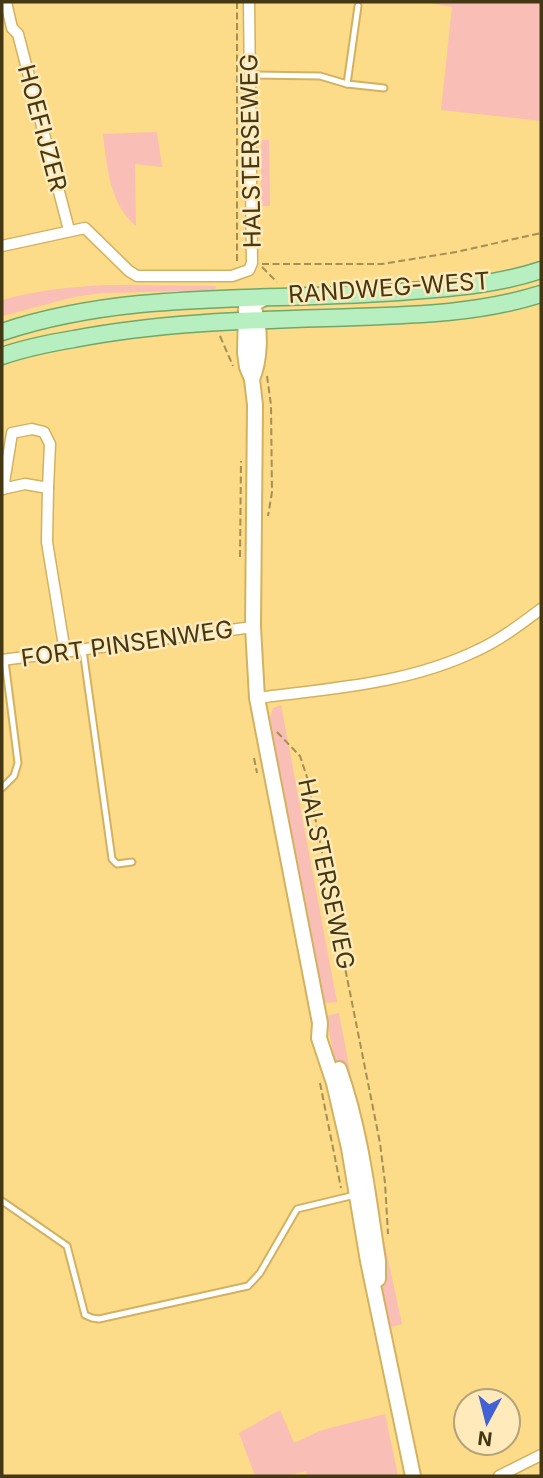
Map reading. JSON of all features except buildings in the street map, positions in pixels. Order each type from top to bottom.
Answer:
[{"type":"main road","name":"RANDWEG-WEST","points":[[2,332],[54,317],[140,303],[376,294],[465,286],[541,270]]},
{"type":"main road","name":"RANDWEG-WEST","points":[[2,356],[34,346],[109,332],[220,321],[412,316],[467,310],[541,294]]},
{"type":"main road","name":"HALSTERSEWEG","points":[[243,301],[251,321],[245,353],[252,379],[255,473],[253,627],[257,698],[320,1023],[328,1037],[352,1108],[363,1194],[377,1261],[378,1301],[413,1476]]},
{"type":"street","name":"HOEFIJZER","points":[[6,2],[7,26],[18,34],[69,230]]},
{"type":"street","name":"HALSTERSEWEG","points":[[249,2],[255,263]]},
{"type":"street","points":[[2,246],[85,228],[137,276],[239,275],[255,263]]},
{"type":"street","points":[[48,488],[25,484],[2,489],[12,433],[32,429],[44,432],[50,444],[47,542],[65,652]]},
{"type":"street","points":[[257,698],[358,687],[411,675],[478,650],[541,609]]},
{"type":"street","name":"FORT PINSENWEG","points":[[3,660],[253,627]]},
{"type":"street","points":[[499,1476],[541,1455]]},
{"type":"lane","points":[[347,84],[358,6]]},
{"type":"lane","points":[[250,75],[320,76],[347,84],[384,88]]},
{"type":"lane","points":[[83,650],[112,859],[117,864],[132,862]]},
{"type":"lane","points":[[2,788],[14,776],[18,763],[3,660]]},
{"type":"lane","points":[[2,1201],[67,1246],[85,1315],[99,1319],[248,1286],[260,1273],[297,1209],[363,1194]]},
{"type":"path","points":[[237,2],[239,275]]},
{"type":"path","points":[[255,263],[363,265],[394,262],[456,252],[541,233]]},
{"type":"path","name":"HALSTERSEWEG","points":[[255,263],[276,278],[278,284],[275,297]]},
{"type":"path","points":[[220,321],[220,338],[237,372]]},
{"type":"path","points":[[267,375],[271,405],[272,492],[268,520]]},
{"type":"path","name":"HALSTERSEWEG","points":[[273,727],[300,756],[307,777],[380,1143],[388,1235]]},
{"type":"shaded area","points":[[424,2],[541,2],[541,121],[441,110],[452,7]]},
{"type":"shaded area","points":[[157,132],[162,167],[135,164],[136,226],[127,217],[115,195],[108,171],[103,134]]},
{"type":"shaded area","points":[[261,140],[269,140],[270,206],[261,206]]},
{"type":"shaded area","points":[[108,285],[216,286],[215,290],[102,293],[74,297],[2,316],[2,300],[54,290]]},
{"type":"shaded area","points":[[281,705],[337,1002],[323,1003],[275,754],[270,718],[273,708]]},
{"type":"shaded area","points":[[339,1013],[366,1157],[402,1324],[388,1328],[326,1016]]},
{"type":"shaded area","points":[[280,1410],[294,1443],[322,1430],[385,1414],[398,1476],[307,1476],[306,1471],[286,1476],[255,1476],[239,1433]]}]
